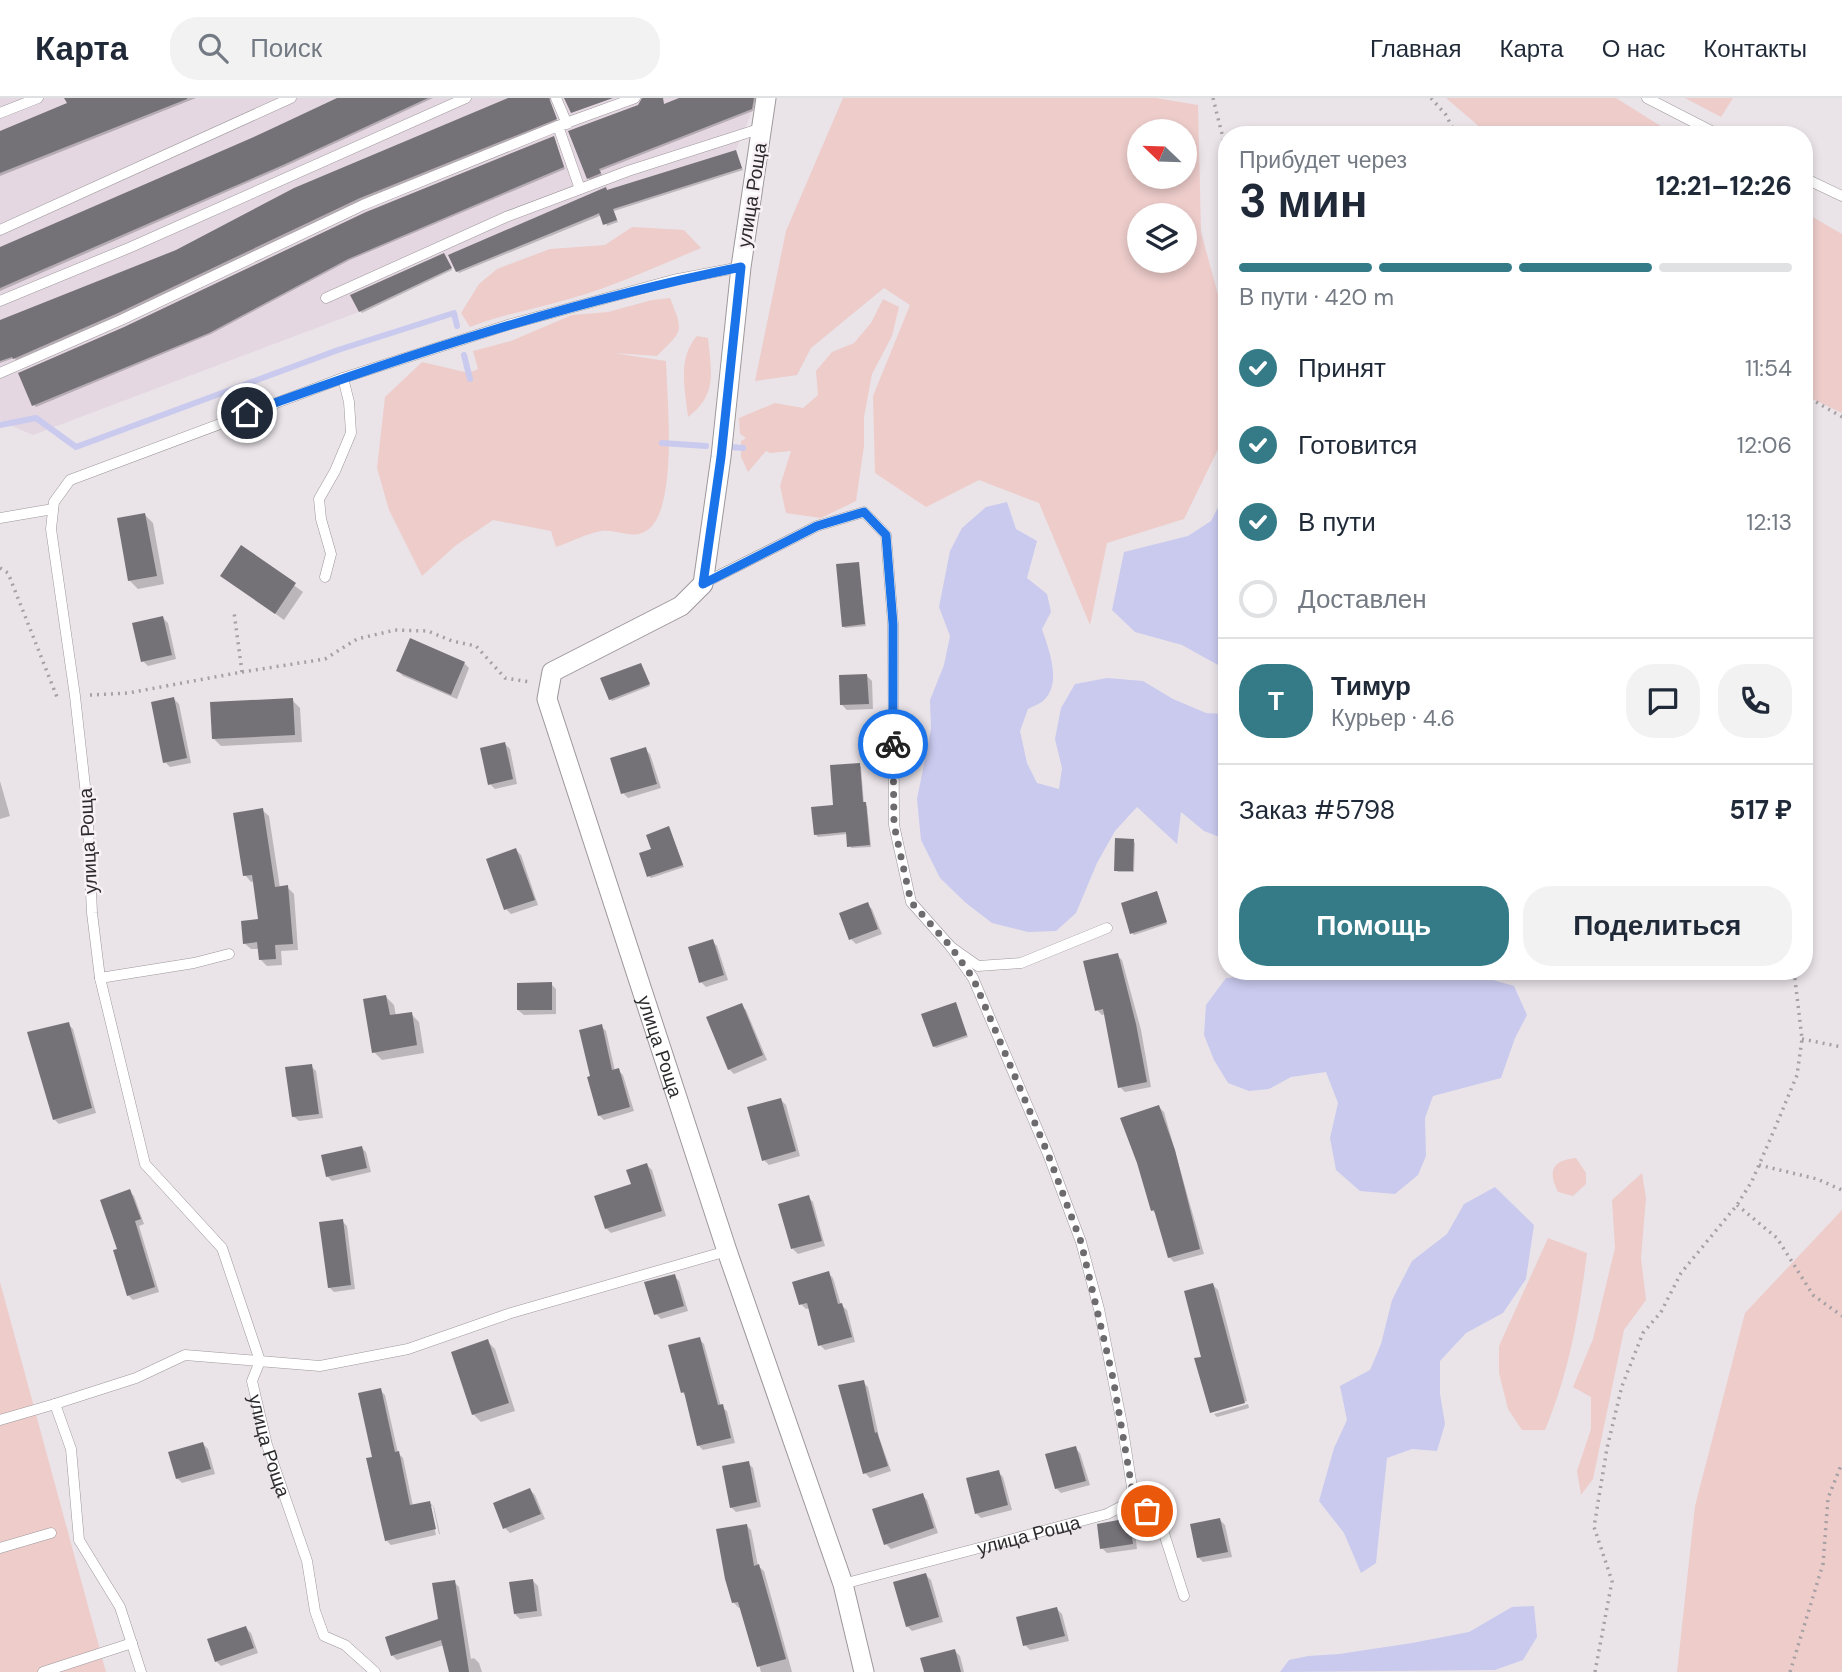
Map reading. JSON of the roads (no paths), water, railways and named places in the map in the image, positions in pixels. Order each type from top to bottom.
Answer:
[{"type":"street","name":"улица Роща","points":[[766,98],[741,267],[721,457],[703,584],[681,606],[552,672],[548,699],[727,1251],[843,1584],[864,1672]]},
{"type":"lane","points":[[0,113],[38,98]]},
{"type":"lane","points":[[0,230],[291,98]]},
{"type":"lane","points":[[0,301],[131,247],[466,98]]},
{"type":"lane","points":[[556,98],[580,189]]},
{"type":"lane","points":[[0,373],[121,320],[363,205],[635,98]]},
{"type":"lane","points":[[1647,98],[1701,126]]},
{"type":"lane","points":[[326,298],[506,217],[763,127]]},
{"type":"lane","points":[[1813,182],[1842,196]]},
{"type":"lane","points":[[0,519],[53,509],[54,502],[70,480],[343,378],[511,324],[673,280],[741,267]]},
{"type":"lane","points":[[325,577],[331,554],[318,499],[335,471],[351,433],[349,402],[343,378]]},
{"type":"lane","name":"улица Роща","points":[[53,509],[51,529],[76,700],[87,804],[92,913],[100,978],[145,1164],[222,1248],[260,1361],[252,1381],[267,1445],[307,1561],[315,1611],[324,1636],[345,1645],[375,1672]]},
{"type":"lane","points":[[703,584],[817,526],[864,512],[886,535],[893,624],[894,825],[911,902],[951,947],[973,978],[1048,1154],[1081,1242],[1112,1373],[1134,1500],[1160,1521],[1184,1596]]},
{"type":"lane","points":[[951,947],[978,966],[1021,963],[1107,928]]},
{"type":"lane","points":[[100,978],[194,963],[229,954]]},
{"type":"lane","points":[[0,1420],[136,1378],[185,1354],[320,1366],[408,1349],[511,1313],[727,1251]]},
{"type":"lane","points":[[55,1404],[71,1449],[79,1540],[120,1607],[141,1672]]},
{"type":"lane","name":"улица Роща","points":[[843,1584],[1107,1514],[1134,1500]]},
{"type":"lane","points":[[0,1548],[51,1533]]},
{"type":"lane","points":[[43,1672],[132,1643]]},
{"type":"water","points":[[1007,502],[1016,529],[1037,541],[1027,578],[1047,594],[1051,612],[1042,629],[1052,666],[1052,685],[1044,700],[1028,709],[1020,731],[1027,763],[1037,783],[1059,789],[1062,768],[1055,739],[1061,708],[1075,684],[1107,678],[1143,681],[1173,699],[1206,713],[1218,714],[1218,836],[1204,831],[1181,812],[1177,844],[1137,807],[1115,831],[1097,863],[1076,913],[1056,931],[1028,932],[992,923],[940,878],[921,840],[917,799],[931,729],[930,700],[944,665],[950,636],[939,607],[950,551],[962,528],[986,507]]},
{"type":"water","points":[[1218,507],[1218,665],[1182,645],[1135,632],[1112,610],[1124,552],[1188,536],[1211,521]]},
{"type":"water","points":[[1225,980],[1493,980],[1514,986],[1527,1015],[1515,1038],[1501,1078],[1433,1096],[1425,1118],[1426,1156],[1418,1175],[1395,1194],[1360,1191],[1336,1170],[1330,1138],[1338,1103],[1326,1072],[1291,1077],[1269,1089],[1249,1091],[1228,1083],[1214,1060],[1204,1035],[1206,1005]]},
{"type":"water","points":[[1495,1187],[1534,1225],[1526,1279],[1503,1313],[1466,1333],[1440,1361],[1440,1394],[1445,1424],[1437,1451],[1412,1449],[1387,1458],[1376,1563],[1361,1573],[1344,1533],[1319,1501],[1334,1448],[1347,1420],[1340,1386],[1370,1370],[1381,1344],[1392,1300],[1412,1261],[1447,1234],[1464,1204]]},
{"type":"water","points":[[1534,1606],[1537,1637],[1523,1660],[1495,1670],[1280,1672],[1289,1660],[1412,1643],[1469,1632],[1512,1607]]},
{"type":"waterway","points":[[0,425],[36,418],[76,447],[338,350],[454,313],[457,326]]},
{"type":"waterway","points":[[464,355],[470,379]]},
{"type":"waterway","points":[[662,443],[706,446]]},
{"type":"waterway","points":[[731,447],[743,448]]}]
